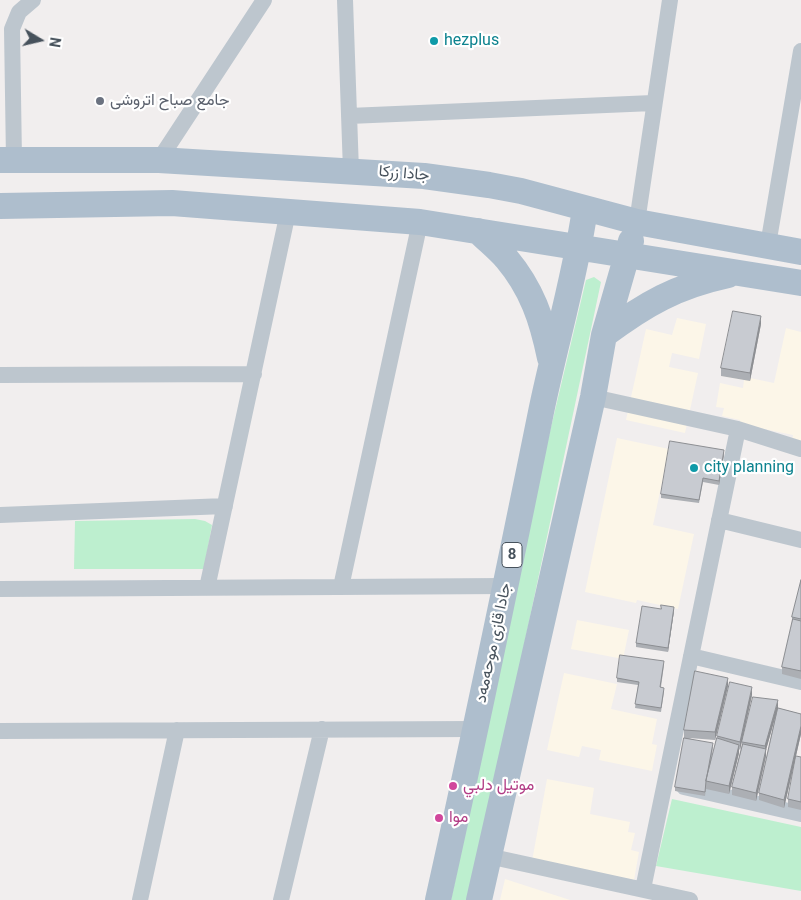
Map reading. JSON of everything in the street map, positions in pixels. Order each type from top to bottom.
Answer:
[{"type":"main road","name":"جادا زرکا","points":[[7,160],[159,160],[424,176],[521,192],[637,222],[801,252]]},
{"type":"main road","points":[[0,206],[172,203],[420,222],[801,283]]},
{"type":"main road","name":"جادا قازی موحەمەد","points":[[438,900],[476,729],[551,362],[580,248],[585,209]]},
{"type":"main road","points":[[479,900],[593,397],[604,335],[614,295],[637,222]]},
{"type":"main road","points":[[478,231],[506,258],[528,289],[543,325],[551,362]]},
{"type":"main road","points":[[572,280],[587,269],[603,269],[614,280],[614,295]]},
{"type":"main road","points":[[604,335],[634,312],[668,294],[703,281],[740,273]]},
{"type":"street","points":[[7,160],[12,29],[18,12],[33,0]]},
{"type":"street","points":[[159,160],[264,0]]},
{"type":"street","points":[[345,0],[350,171]]},
{"type":"street","points":[[637,222],[670,0]]},
{"type":"street","points":[[768,245],[801,52]]},
{"type":"street","points":[[348,116],[654,103]]},
{"type":"street","points":[[207,588],[288,212]]},
{"type":"street","points":[[341,587],[420,222]]},
{"type":"street","points":[[0,376],[254,374]]},
{"type":"street","points":[[593,397],[738,429],[801,450]]},
{"type":"street","points":[[643,889],[738,429]]},
{"type":"street","points":[[0,515],[225,506]]},
{"type":"street","points":[[719,520],[801,540]]},
{"type":"street","points":[[0,589],[505,586]]},
{"type":"street","points":[[691,656],[801,682]]},
{"type":"street","points":[[281,900],[322,729]]},
{"type":"street","points":[[0,731],[476,729]]},
{"type":"street","points":[[140,900],[177,730]]},
{"type":"street","points":[[666,783],[801,814]]},
{"type":"street","points":[[488,856],[690,900]]},
{"type":"shaded area","name":"city planning","points":[[677,318],[706,324],[699,359],[672,353],[669,367],[698,373],[685,433],[626,420],[646,329],[672,335]]},
{"type":"shaded area","name":"city planning","points":[[761,324],[750,378],[774,383],[786,328],[801,332],[801,445],[792,443],[793,435],[740,424],[740,420],[722,416],[724,408],[716,407],[720,383],[743,388],[744,380],[721,376]]},
{"type":"shaded area","name":"city planning","points":[[617,438],[669,449],[653,525],[694,534],[678,609],[637,600],[636,603],[585,592]]},
{"type":"shaded area","points":[[577,620],[629,630],[623,659],[571,649]]},
{"type":"shaded area","points":[[564,673],[617,684],[611,709],[657,719],[652,744],[657,745],[652,771],[599,760],[601,750],[582,746],[579,757],[547,750]]},
{"type":"shaded area","points":[[547,779],[594,788],[590,814],[630,822],[628,832],[635,833],[631,850],[639,852],[634,880],[532,861]]},
{"type":"shaded area","points":[[505,879],[570,900],[500,900]]},
{"type":"green space","points":[[594,277],[601,282],[470,900],[451,900],[542,465],[586,280]]},
{"type":"green space","points":[[195,519],[212,525],[204,569],[74,569],[75,521]]},
{"type":"green space","points":[[672,799],[801,827],[801,891],[656,866]]},
{"type":"building","points":[[733,311],[761,316],[750,373],[721,368]]},
{"type":"building","name":"city planning","points":[[670,441],[724,450],[719,481],[703,478],[699,500],[661,494]]},
{"type":"building","points":[[801,580],[801,619],[792,617]]},
{"type":"building","points":[[661,605],[674,607],[668,648],[636,643],[642,606],[661,609]]},
{"type":"building","points":[[793,619],[801,621],[801,671],[782,667]]},
{"type":"building","points":[[620,655],[664,661],[660,687],[664,688],[661,708],[635,704],[639,682],[617,678]]},
{"type":"building","points":[[695,671],[728,678],[715,732],[684,730]]},
{"type":"building","points":[[730,682],[752,687],[740,742],[717,736]]},
{"type":"building","points":[[753,697],[778,700],[765,746],[742,742]]},
{"type":"building","points":[[778,708],[801,714],[801,726],[784,800],[759,793]]},
{"type":"building","points":[[684,738],[713,743],[705,792],[675,787]]},
{"type":"building","points":[[717,738],[739,745],[729,786],[706,781]]},
{"type":"building","points":[[743,744],[766,749],[756,793],[732,787]]},
{"type":"building","points":[[796,756],[801,757],[801,802],[788,799]]},
{"type":"place","name":"hezplus","points":[[434,41]]},
{"type":"place","name":"جامع صباح اتروشى","points":[[100,101]]},
{"type":"place","name":"city planning","points":[[694,468]]},
{"type":"place","name":"موتيل دلبي","points":[[453,786]]},
{"type":"place","name":"موا","points":[[439,818]]}]
